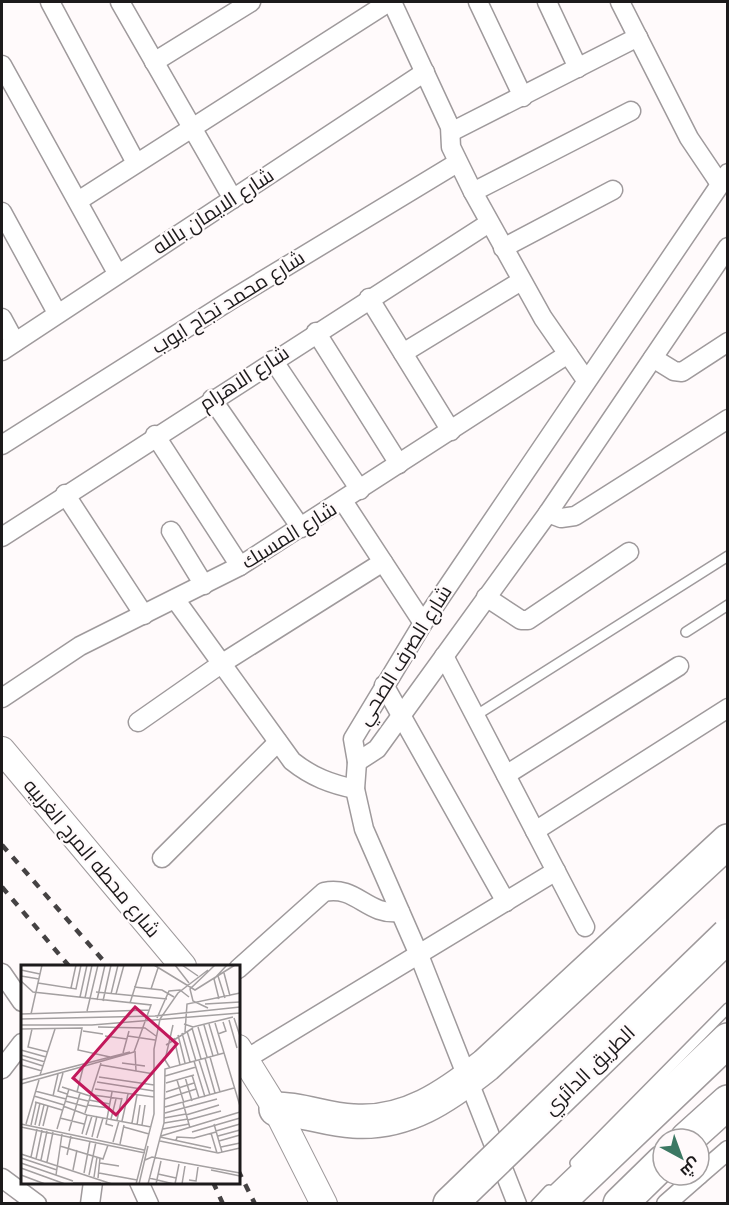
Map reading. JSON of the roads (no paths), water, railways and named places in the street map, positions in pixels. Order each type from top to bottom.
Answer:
[{"type":"highway","points":[[276,1109],[297,1110],[352,1122],[381,1122],[405,1116],[467,1080],[728,841]]},
{"type":"highway","name":"الطريق الدائري","points":[[450,1203],[728,935]]},
{"type":"highway","points":[[560,1186],[728,1041]]},
{"type":"highway","points":[[700,1127],[728,1102]]},
{"type":"highway","points":[[620,1203],[651,1173]]},
{"type":"main road","name":"شارع محطه المرج الغربيه","points":[[2,750],[182,965]]},
{"type":"main road","points":[[242,1053],[276,1109],[324,1203]]},
{"type":"street","points":[[50,2],[136,163]]},
{"type":"street","points":[[154,62],[251,2]]},
{"type":"street","points":[[78,201],[390,2],[425,72],[451,132],[449,142],[457,163],[521,281],[586,380]]},
{"type":"street","points":[[478,2],[523,97]]},
{"type":"street","points":[[547,2],[578,68]]},
{"type":"street","points":[[620,2],[689,138],[724,178]]},
{"type":"street","points":[[128,4],[154,62],[233,199]]},
{"type":"street","points":[[451,132],[638,37]]},
{"type":"street","points":[[2,65],[117,273]]},
{"type":"street","name":"شارع الايمان بالله","points":[[8,346],[425,72]]},
{"type":"street","points":[[473,192],[631,111]]},
{"type":"street","name":"شارع محمد نجاح ايوب","points":[[2,445],[213,311],[457,163]]},
{"type":"street","name":"شارع الصرف الصحي","points":[[724,178],[423,623],[384,685],[356,731],[353,747],[357,762],[377,749],[548,513],[728,247]]},
{"type":"street","points":[[503,248],[613,190]]},
{"type":"street","points":[[2,212],[57,313]]},
{"type":"street","name":"شارع الاهرام","points":[[2,537],[155,435],[489,223]]},
{"type":"street","points":[[403,353],[521,281]]},
{"type":"street","points":[[369,298],[451,431]]},
{"type":"street","points":[[2,318],[8,346]]},
{"type":"street","points":[[316,332],[399,464]]},
{"type":"street","points":[[653,358],[674,371],[682,372],[728,342]]},
{"type":"street","name":"شارع المسبك","points":[[2,698],[80,646],[240,566],[568,354]]},
{"type":"street","points":[[273,360],[360,490]]},
{"type":"street","points":[[212,399],[301,528]]},
{"type":"street","points":[[548,513],[561,518],[575,516],[728,420]]},
{"type":"street","points":[[155,435],[240,566]]},
{"type":"street","points":[[65,494],[144,615]]},
{"type":"street","points":[[343,501],[423,623]]},
{"type":"street","points":[[171,531],[204,585]]},
{"type":"street","points":[[486,597],[521,620],[528,620],[629,552]]},
{"type":"street","points":[[138,722],[221,664],[383,562]]},
{"type":"street","points":[[175,599],[292,761],[309,774],[332,785],[356,789]]},
{"type":"street","points":[[444,656],[585,927]]},
{"type":"street","points":[[506,775],[679,666]]},
{"type":"street","points":[[384,685],[506,902]]},
{"type":"street","points":[[535,831],[728,708]]},
{"type":"street","points":[[162,858],[278,742]]},
{"type":"street","points":[[357,762],[356,789],[364,829],[419,955],[517,1203]]},
{"type":"street","points":[[242,1053],[419,955],[556,871]]},
{"type":"street","points":[[240,967],[324,892],[343,891],[374,910],[400,912]]},
{"type":"street","points":[[2,974],[21,1001]]},
{"type":"street","points":[[2,1069],[21,1044]]},
{"type":"street","points":[[711,1165],[728,1150]]},
{"type":"street","points":[[2,1178],[38,1203]]},
{"type":"street","points":[[90,1203],[93,1184]]},
{"type":"street","points":[[140,1184],[149,1203]]},
{"type":"street","points":[[666,1203],[685,1187]]},
{"type":"lane","points":[[475,716],[728,556]]},
{"type":"lane","points":[[686,632],[728,605]]},
{"type":"lane","points":[[536,1203],[560,1186],[573,1166],[728,1008]]},
{"type":"railway","points":[[2,845],[107,965]]},
{"type":"railway","points":[[2,887],[68,965]]},
{"type":"railway","points":[[240,1174],[255,1204]]},
{"type":"railway","points":[[214,1184],[223,1204]]}]
